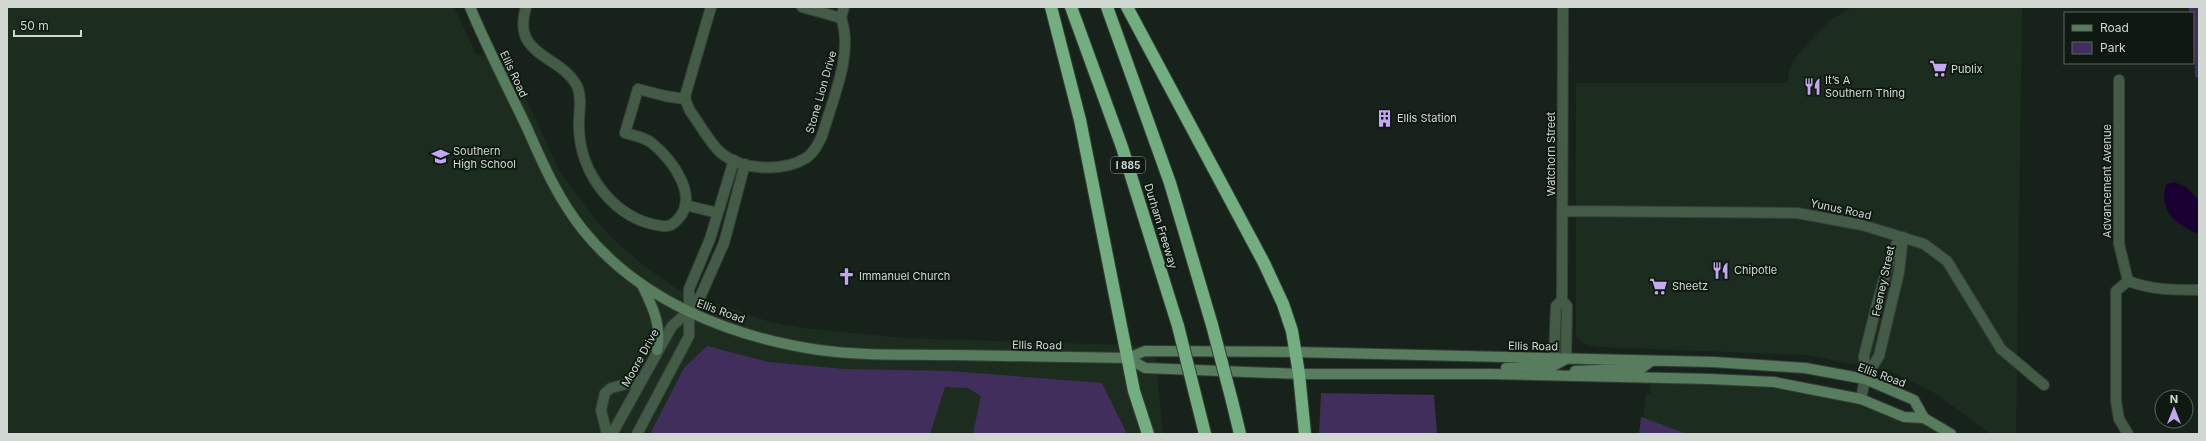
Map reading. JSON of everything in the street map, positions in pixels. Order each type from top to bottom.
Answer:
[{"type":"highway","points":[[1052,7],[1079,113],[1134,391],[1148,434]]},
{"type":"highway","name":"Durham Freeway","points":[[1071,7],[1122,147],[1178,326],[1205,434]]},
{"type":"highway","name":"Durham Freeway","points":[[1107,7],[1159,149],[1212,325],[1240,434]]},
{"type":"highway","points":[[1127,7],[1264,263],[1288,318],[1296,352],[1305,434]]},
{"type":"main road","name":"Ellis Road","points":[[470,7],[546,170],[566,209],[584,232],[611,261],[642,285],[688,312],[733,329],[770,340],[835,352],[1128,358],[1145,351],[1296,352],[1713,362],[1806,368],[1865,379],[1914,400],[1924,418]]},
{"type":"main road","points":[[642,285],[658,324],[659,338],[657,350]]},
{"type":"main road","name":"Ellis Road","points":[[1128,358],[1145,368],[1299,374],[1490,374],[1710,378],[1774,382],[1861,399],[1904,417],[1924,418],[1951,434]]},
{"type":"main road","points":[[1490,374],[1501,368],[1553,366],[1566,359]]},
{"type":"main road","points":[[1560,376],[1575,371],[1642,368],[1650,361]]},
{"type":"street","points":[[526,7],[523,22],[526,38],[530,45],[541,56],[567,73],[578,90],[580,144],[589,172],[597,184],[624,211],[639,220],[664,226],[675,222],[680,218],[685,205],[685,190],[677,171],[652,143],[625,133],[638,89],[665,96],[685,99],[710,7]]},
{"type":"street","points":[[802,7],[842,18],[844,7]]},
{"type":"street","name":"Watchorn Street","points":[[1563,7],[1562,300],[1567,306],[1566,359]]},
{"type":"street","name":"Stone Lion Drive","points":[[685,99],[690,111],[721,153],[734,160],[745,164],[771,168],[807,158],[813,152],[822,136],[846,50],[845,30],[842,18]]},
{"type":"street","name":"Advancement Avenue","points":[[2119,80],[2119,244],[2128,281]]},
{"type":"street","points":[[637,434],[688,336],[689,289],[710,239],[734,160]]},
{"type":"street","name":"Moore Drive","points":[[612,434],[657,350],[672,326],[688,312],[701,295],[724,244],[745,164]]},
{"type":"street","points":[[685,205],[718,213]]},
{"type":"street","name":"Yunus Road","points":[[1563,211],[1797,213],[1862,225],[1924,244],[1947,261],[2001,349],[2044,385]]},
{"type":"street","name":"Feeney Street","points":[[1865,379],[1879,356],[1899,272],[1903,237]]},
{"type":"street","name":"Feeney Street","points":[[1861,399],[1865,379],[1864,356],[1876,308],[1890,258],[1895,246],[1903,237]]},
{"type":"street","points":[[2128,434],[2119,419],[2116,401],[2116,291],[2128,281],[2143,287],[2165,290],[2199,290]]},
{"type":"street","name":"Watchorn Street","points":[[1554,358],[1556,306],[1562,300]]},
{"type":"street","points":[[607,434],[601,410],[605,393],[612,388],[642,380]]},
{"type":"shaded area","points":[[7,7],[454,7],[476,54],[509,62],[560,172],[594,218],[615,241],[642,264],[677,289],[716,308],[717,304],[770,322],[804,328],[902,338],[1154,346],[1163,434],[7,434]]},
{"type":"shaded area","points":[[1852,7],[2022,7],[2016,434],[1991,434],[1933,392],[1890,371],[1806,355],[1599,347],[1585,344],[1578,339],[1576,334],[1576,83],[1787,83],[1790,68],[1795,58],[1829,21]]},
{"type":"shaded area","points":[[2174,182],[2186,187],[2199,200],[2199,234],[2176,221],[2167,209],[2164,194],[2166,184]]},
{"type":"shaded area","points":[[1651,383],[1738,385],[1819,393],[1907,415],[1941,434],[1642,434],[1646,393],[1650,394]]},
{"type":"green space","points":[[2188,7],[2199,7],[2199,78],[2195,77],[2194,12],[2190,12]]},
{"type":"green space","points":[[707,346],[769,362],[844,369],[950,371],[1102,383],[1127,434],[973,434],[981,396],[968,388],[945,387],[930,434],[650,434],[684,368]]},
{"type":"green space","points":[[1321,393],[1434,395],[1437,434],[1319,434]]},
{"type":"green space","points":[[1641,417],[1687,434],[1639,434]]},
{"type":"place","name":"Publix","points":[[1938,69]]},
{"type":"place","name":"It’s A Southern Thing","points":[[1812,86]]},
{"type":"place","name":"Ellis Station","points":[[1384,118]]},
{"type":"place","name":"Southern High School","points":[[440,157]]},
{"type":"place","name":"Chipotle","points":[[1721,270]]},
{"type":"place","name":"Immanuel Church","points":[[846,276]]},
{"type":"place","name":"Sheetz","points":[[1659,286]]}]
